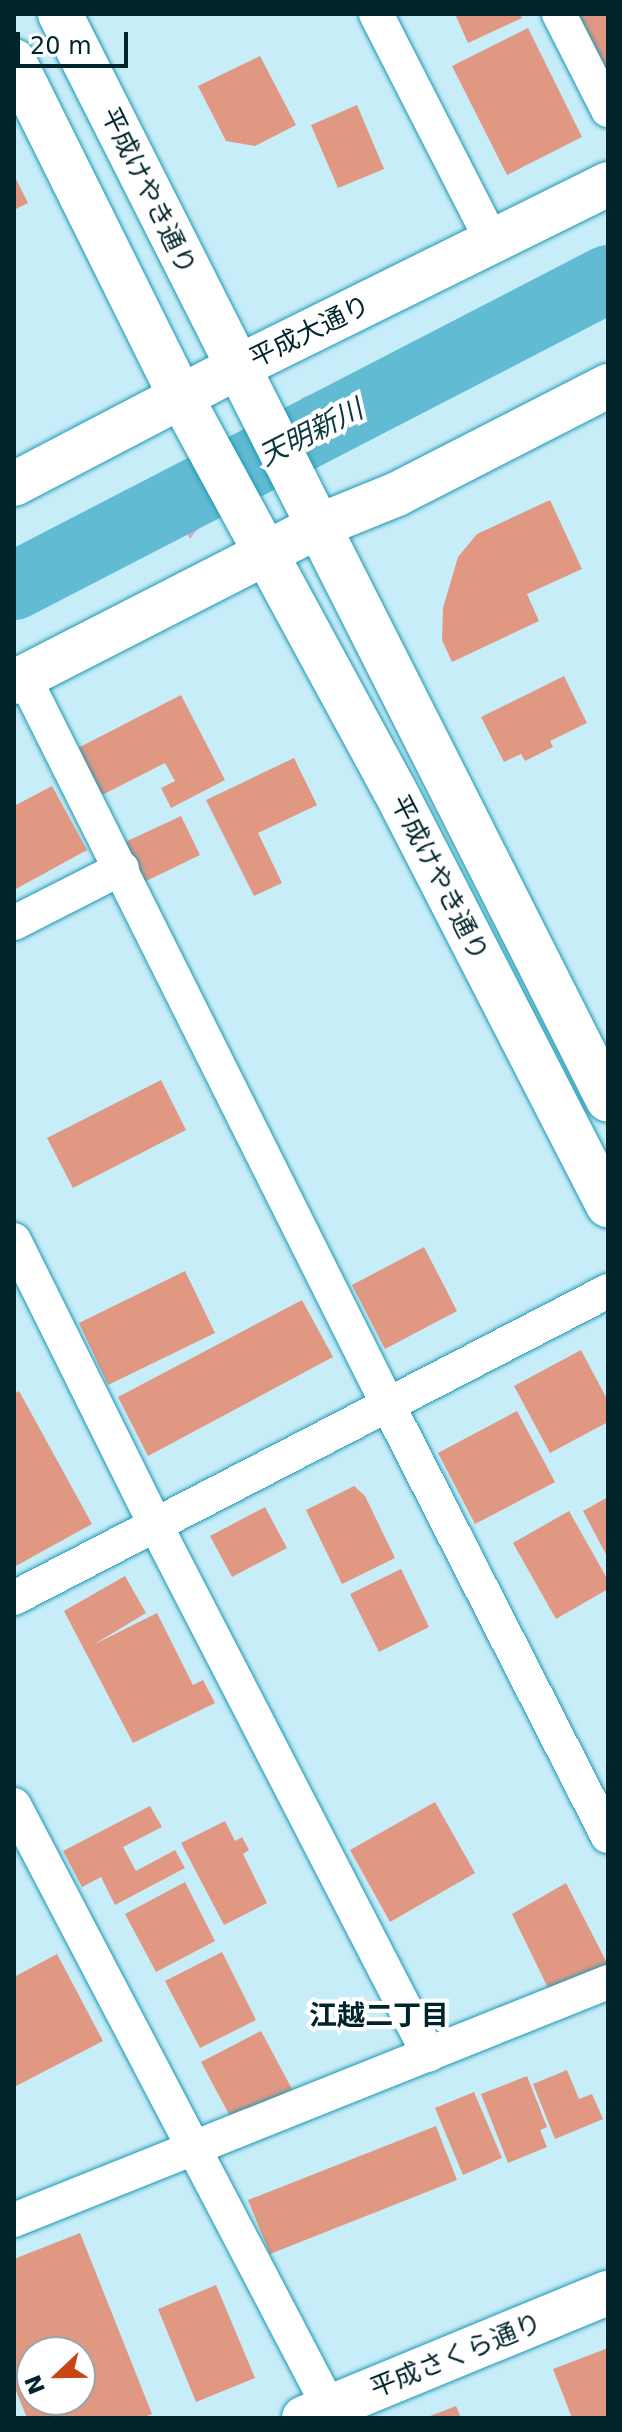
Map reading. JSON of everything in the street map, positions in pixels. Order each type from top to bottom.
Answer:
[{"type":"street","name":"平成けやき通り","points":[[60,14],[321,525],[608,1100]]},
{"type":"street","points":[[376,14],[493,243]]},
{"type":"street","points":[[559,14],[608,110]]},
{"type":"street","points":[[14,61],[181,397]]},
{"type":"street","name":"平成大通り","points":[[14,484],[238,367],[608,184]]},
{"type":"street","points":[[608,386],[397,494],[321,525],[19,680],[122,868],[387,1403],[608,1836]]},
{"type":"street","name":"平成けやき通り","points":[[181,397],[394,789],[608,1205]]},
{"type":"street","points":[[14,923],[122,868]]},
{"type":"street","points":[[14,1240],[156,1526],[429,2055]]},
{"type":"street","points":[[14,1598],[608,1291]]},
{"type":"street","points":[[14,1805],[193,2150],[323,2415]]},
{"type":"street","points":[[14,2220],[608,1982]]},
{"type":"street","name":"平成さくら通り","points":[[323,2415],[608,2293]]},
{"type":"shaded area","points":[[317,392],[348,438],[346,450],[310,449],[291,418],[302,398]]},
{"type":"shaded area","points":[[175,474],[194,477],[210,503],[202,523],[190,539],[154,476]]},
{"type":"building","points":[[455,14],[520,14],[522,18],[468,43]]},
{"type":"building","points":[[572,14],[608,14],[608,87]]},
{"type":"building","points":[[528,28],[582,137],[507,175],[452,66]]},
{"type":"building","points":[[260,56],[296,125],[255,146],[226,141],[198,86]]},
{"type":"building","points":[[357,105],[384,169],[338,188],[311,125]]},
{"type":"building","points":[[14,175],[28,203],[14,210]]},
{"type":"building","points":[[550,500],[582,569],[527,594],[539,621],[452,662],[442,640],[443,608],[458,557],[477,534]]},
{"type":"building","points":[[564,676],[587,723],[550,741],[553,747],[525,761],[521,754],[504,762],[481,717]]},
{"type":"building","points":[[181,695],[225,780],[171,808],[161,788],[175,781],[165,763],[102,795],[78,748]]},
{"type":"building","points":[[294,758],[317,805],[258,833],[282,883],[254,896],[206,800]]},
{"type":"building","points":[[52,786],[87,850],[14,890],[14,806]]},
{"type":"building","points":[[181,816],[200,855],[140,884],[121,844]]},
{"type":"building","points":[[161,1080],[186,1130],[73,1188],[47,1138]]},
{"type":"building","points":[[424,1247],[457,1311],[385,1349],[352,1285]]},
{"type":"building","points":[[185,1271],[215,1333],[108,1385],[79,1323]]},
{"type":"building","points":[[302,1300],[333,1357],[148,1456],[118,1397]]},
{"type":"building","points":[[581,1350],[608,1401],[608,1422],[550,1453],[514,1386]]},
{"type":"building","points":[[19,1391],[92,1524],[14,1567],[14,1394]]},
{"type":"building","points":[[517,1411],[555,1482],[475,1524],[438,1453]]},
{"type":"building","points":[[354,1486],[365,1496],[395,1558],[342,1584],[306,1510]]},
{"type":"building","points":[[608,1497],[608,1558],[583,1511]]},
{"type":"building","points":[[265,1507],[287,1548],[232,1577],[210,1536]]},
{"type":"building","points":[[569,1511],[608,1580],[608,1589],[556,1619],[513,1543]]},
{"type":"building","points":[[401,1569],[429,1627],[379,1652],[350,1594]]},
{"type":"building","points":[[125,1576],[146,1613],[93,1645],[157,1613],[193,1685],[203,1680],[215,1703],[133,1743],[64,1611]]},
{"type":"building","points":[[435,1802],[475,1873],[390,1922],[350,1850]]},
{"type":"building","points":[[150,1806],[162,1827],[123,1847],[136,1871],[175,1850],[185,1868],[115,1905],[101,1877],[82,1887],[63,1851]]},
{"type":"building","points":[[225,1821],[235,1841],[242,1837],[249,1850],[243,1854],[267,1903],[224,1925],[181,1843]]},
{"type":"building","points":[[185,1882],[215,1941],[156,1972],[125,1914]]},
{"type":"building","points":[[566,1883],[608,1965],[550,1992],[512,1914]]},
{"type":"building","points":[[222,1952],[256,2020],[200,2048],[165,1981]]},
{"type":"building","points":[[57,1954],[103,2041],[16,2086],[14,1977]]},
{"type":"building","points":[[261,2031],[292,2089],[232,2120],[201,2062]]},
{"type":"building","points":[[567,2070],[579,2099],[592,2094],[603,2119],[555,2139],[533,2084]]},
{"type":"building","points":[[527,2076],[547,2127],[540,2130],[547,2147],[508,2163],[481,2094]]},
{"type":"building","points":[[474,2092],[502,2158],[463,2175],[435,2108]]},
{"type":"building","points":[[436,2126],[457,2180],[270,2254],[248,2200]]},
{"type":"building","points":[[80,2233],[152,2414],[142,2418],[27,2418],[96,2416],[96,2336],[16,2336],[16,2391],[14,2259]]},
{"type":"building","points":[[216,2285],[255,2378],[196,2402],[158,2309]]},
{"type":"building","points":[[608,2348],[608,2418],[572,2418],[553,2369]]},
{"type":"building","points":[[456,2406],[461,2418],[425,2418]]},
{"type":"waterway","name":"天明新川","points":[[14,586],[608,279]]},
{"type":"district","name":"江越二丁目","points":[[379,2016]]}]
